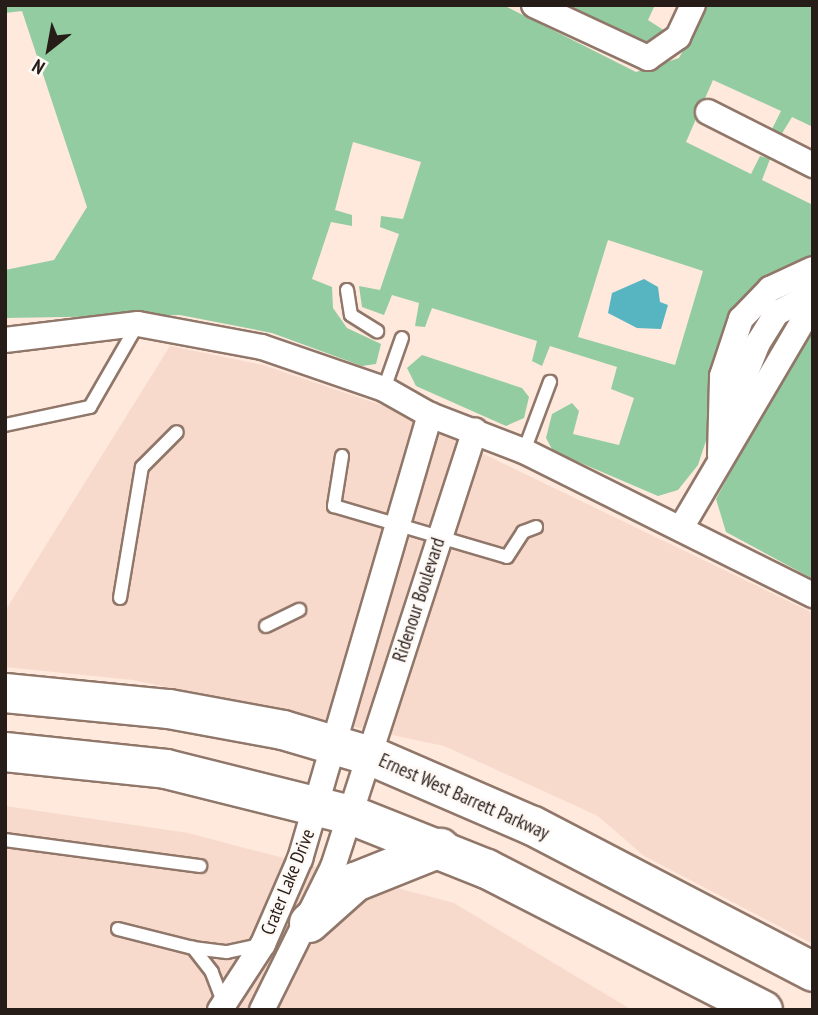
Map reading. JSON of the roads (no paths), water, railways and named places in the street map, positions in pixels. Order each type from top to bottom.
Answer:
[{"type":"highway","name":"Ernest West Barrett Parkway","points":[[5,694],[169,709],[332,744],[371,756],[533,826],[813,972]]},
{"type":"highway","points":[[5,752],[166,769],[334,810],[440,848],[762,1010]]},
{"type":"highway","points":[[309,923],[355,882],[440,848]]},
{"type":"street","points":[[534,5],[648,58],[678,37],[693,5]]},
{"type":"street","points":[[708,112],[813,165]]},
{"type":"street","points":[[720,455],[722,376],[741,319],[771,289],[813,269]]},
{"type":"street","points":[[744,414],[745,375],[758,343],[776,313],[813,295]]},
{"type":"street","points":[[681,528],[744,414],[813,304]]},
{"type":"street","points":[[5,340],[138,324],[262,347],[384,389],[430,415],[524,451],[813,595]]},
{"type":"street","points":[[332,744],[430,415]]},
{"type":"street","name":"Ridenour Boulevard","points":[[334,810],[371,756],[475,431]]},
{"type":"street","name":"Crater Lake Drive","points":[[262,1010],[309,923],[334,810],[332,744]]},
{"type":"street","name":"Crater Lake Drive","points":[[222,1007],[263,944],[334,810]]},
{"type":"lane","points":[[347,290],[351,315],[377,331]]},
{"type":"lane","points":[[5,425],[90,407],[138,324]]},
{"type":"lane","points":[[384,389],[402,338]]},
{"type":"lane","points":[[524,451],[550,382]]},
{"type":"lane","points":[[120,598],[142,467],[177,432]]},
{"type":"lane","points":[[342,456],[334,506],[397,521],[507,557],[523,532],[536,527]]},
{"type":"lane","points":[[266,626],[299,610]]},
{"type":"lane","points":[[5,840],[200,866]]},
{"type":"lane","points":[[118,929],[193,948],[227,952],[263,944]]},
{"type":"lane","points":[[193,948],[212,972],[222,1007]]},
{"type":"water","points":[[644,279],[658,287],[660,302],[668,305],[661,329],[637,328],[608,313],[612,293]]}]
